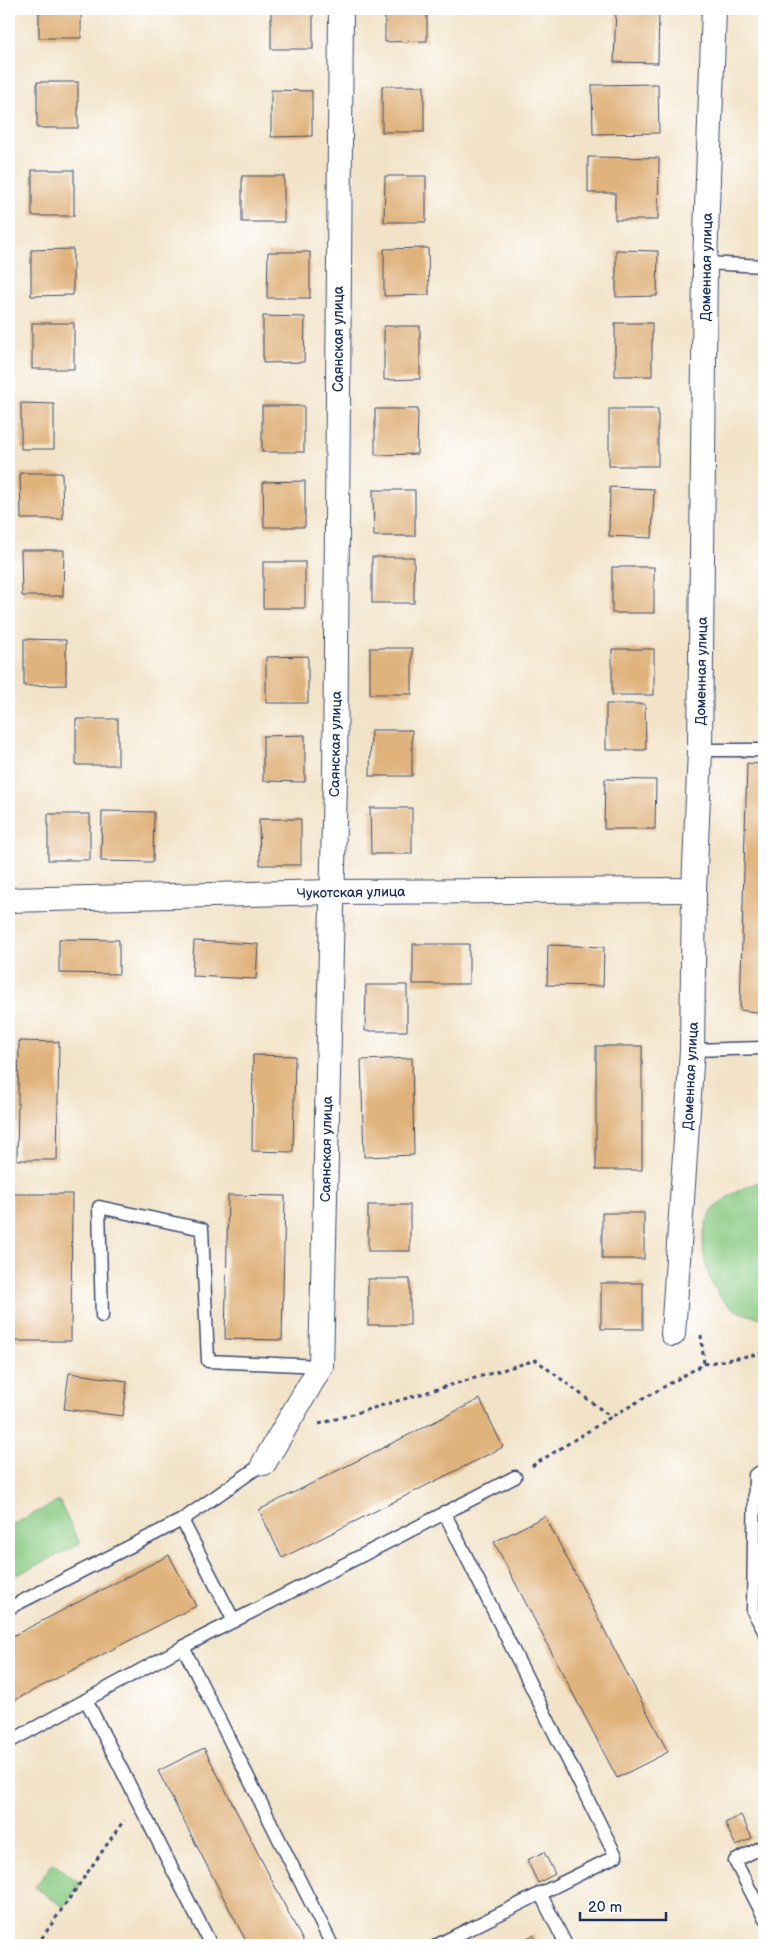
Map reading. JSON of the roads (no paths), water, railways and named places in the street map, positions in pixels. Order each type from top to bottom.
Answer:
[{"type":"street","name":"Саянская улица","points":[[264,1463],[321,1366],[335,761],[341,9]]},
{"type":"street","name":"Доменная улица","points":[[673,1334],[692,1050],[694,890],[700,750],[705,263],[714,9]]},
{"type":"street","name":"Чукотская улица","points":[[9,900],[331,892],[694,890]]},
{"type":"lane","points":[[705,263],[764,266]]},
{"type":"lane","points":[[700,750],[764,750]]},
{"type":"lane","points":[[692,1050],[764,1048]]},
{"type":"lane","points":[[102,1316],[99,1207],[202,1229],[208,1362],[321,1366]]},
{"type":"lane","points":[[9,1608],[182,1520],[264,1463]]},
{"type":"lane","points":[[764,1470],[755,1475],[753,1611],[764,1631]]},
{"type":"lane","points":[[9,1742],[183,1647],[515,1477]]},
{"type":"lane","points":[[437,1945],[616,1856],[444,1512]]},
{"type":"lane","points":[[182,1520],[234,1621]]},
{"type":"lane","points":[[183,1647],[332,1945]]},
{"type":"lane","points":[[86,1700],[210,1945]]},
{"type":"lane","points":[[764,1846],[735,1861],[764,1917]]},
{"type":"lane","points":[[540,1894],[566,1945]]}]
